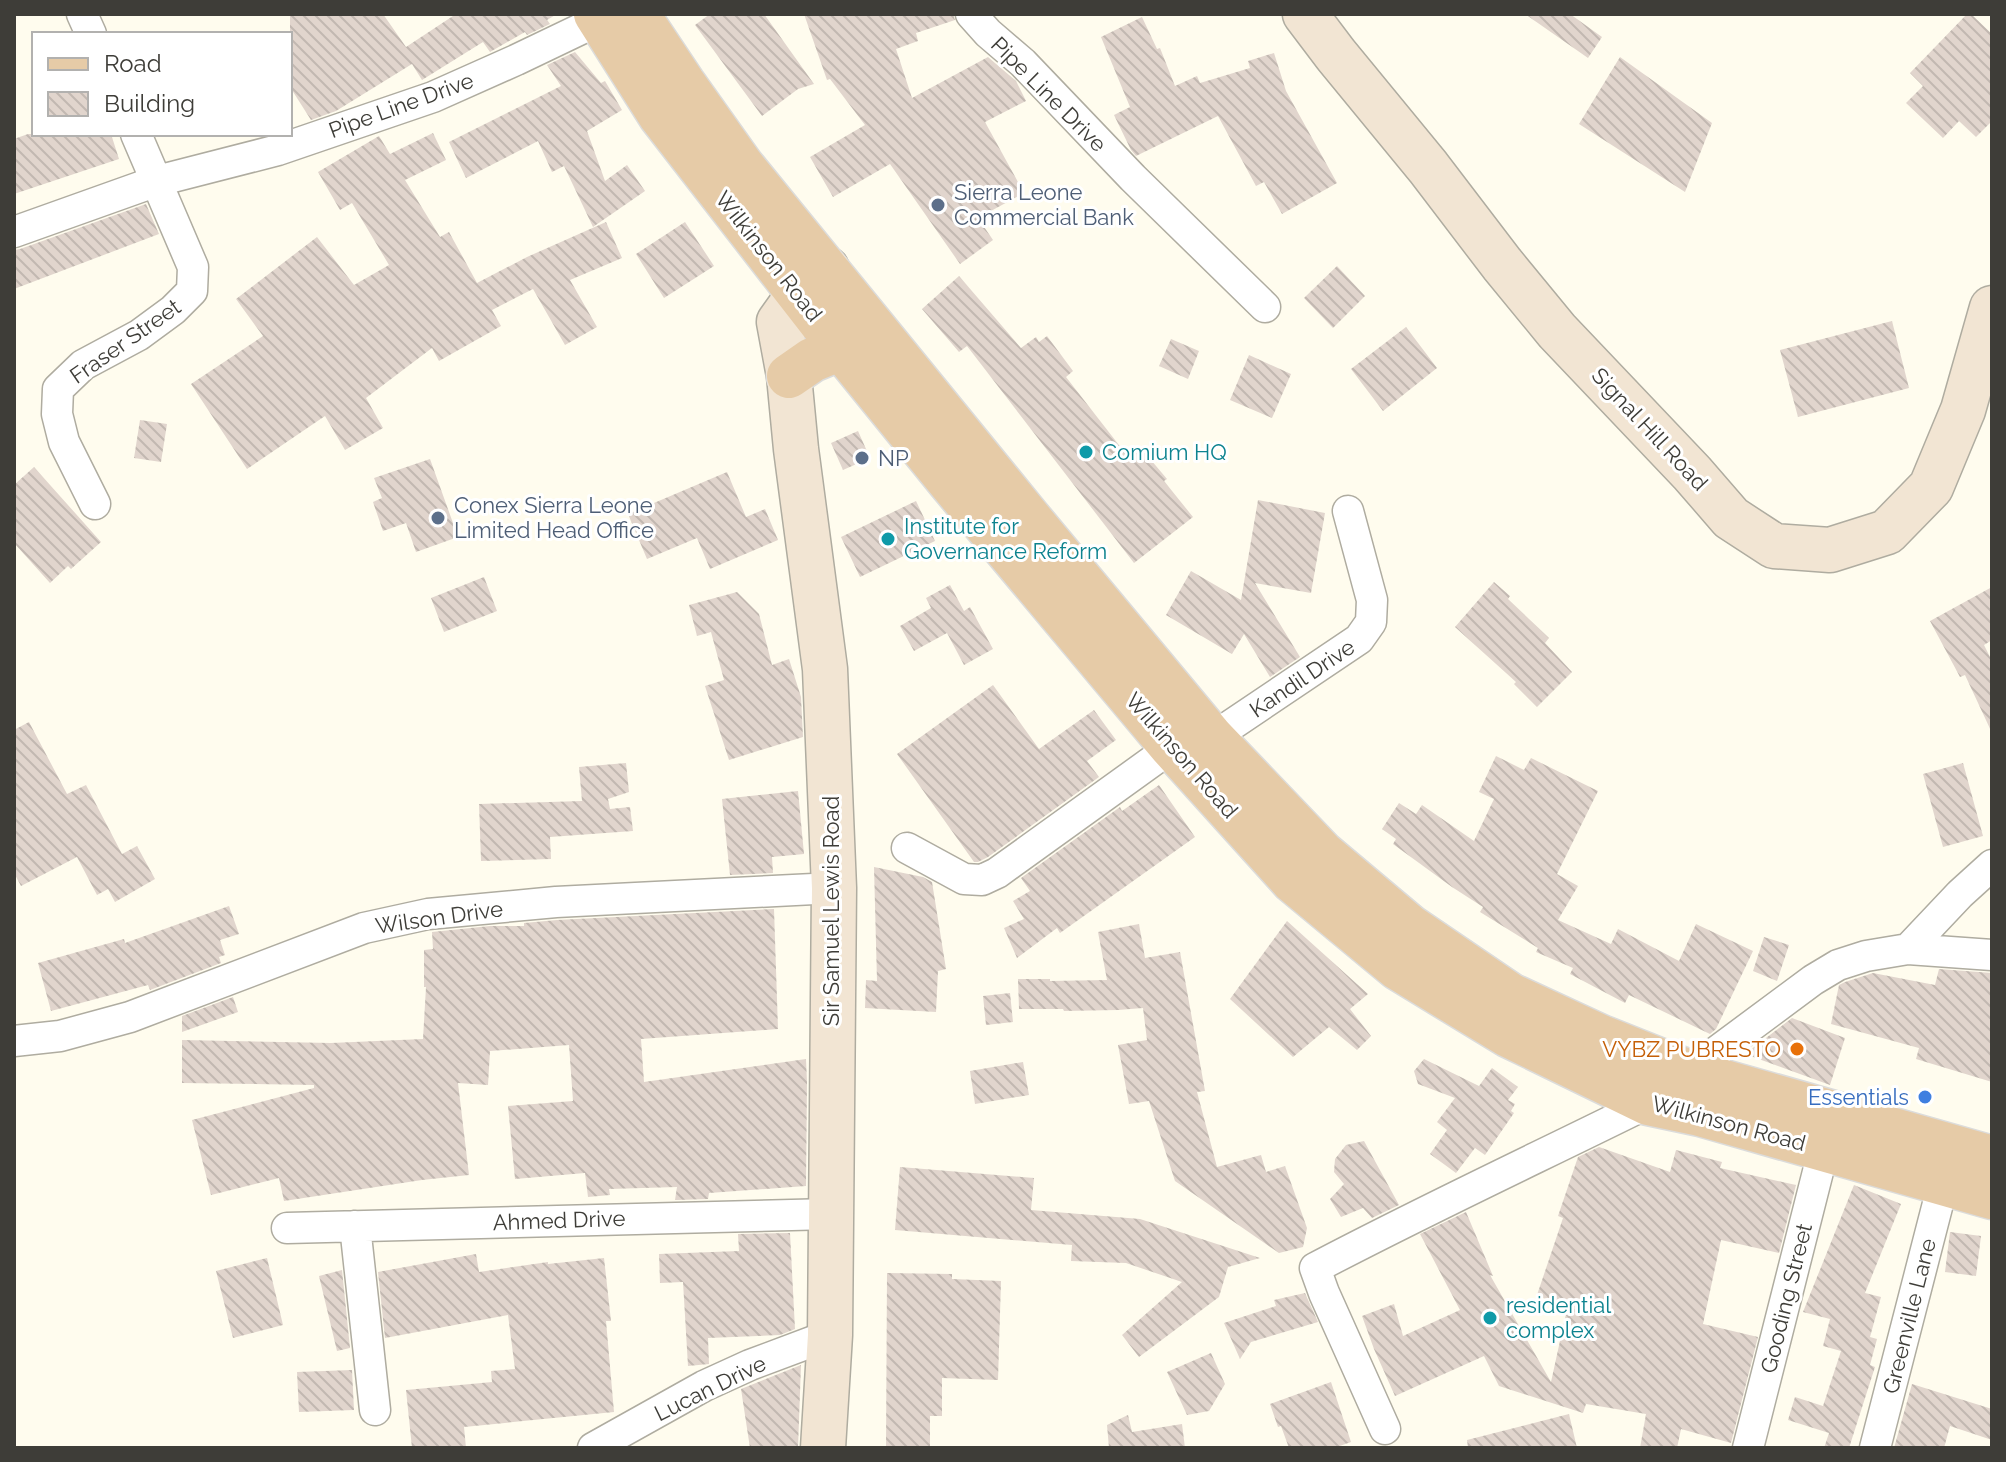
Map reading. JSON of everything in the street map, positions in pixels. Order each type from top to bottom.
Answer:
[{"type":"main road","name":"Signal Hill Road","points":[[1305,14],[1557,331],[1731,518],[1774,546],[1830,550],[1887,532],[1931,487],[1963,410],[1992,308]]},
{"type":"main road","name":"Wilkinson Road","points":[[611,15],[660,115],[761,246],[818,307],[1018,505],[1293,881],[1398,968],[1508,1035],[1648,1103],[1700,1114],[1992,1197]]},
{"type":"main road","name":"Wilkinson Road","points":[[611,15],[683,83],[742,166],[818,307],[949,481],[1192,743],[1410,927],[1510,995],[1601,1037],[1689,1072],[1992,1158]]},
{"type":"main road","name":"Sir Samuel Lewis Road","points":[[818,307],[803,333],[789,376],[825,669],[834,888],[830,1335],[823,1448]]},
{"type":"street","name":"Pipe Line Drive","points":[[971,14],[1265,307]]},
{"type":"street","name":"Pipe Line Drive","points":[[14,232],[157,181],[278,150],[433,97],[611,15]]},
{"type":"street","name":"Fraser Street","points":[[95,504],[64,442],[57,414],[58,389],[83,365],[139,335],[173,310],[192,291],[193,267],[137,136]]},
{"type":"street","name":"Kandil Drive","points":[[907,848],[964,879],[982,880],[1359,639],[1371,622],[1372,600],[1348,511]]},
{"type":"street","points":[[1908,949],[1992,865]]},
{"type":"street","name":"Wilson Drive","points":[[14,1041],[60,1036],[130,1017],[364,928],[428,914],[556,902],[834,888]]},
{"type":"street","points":[[1689,1072],[1838,965],[1866,956],[1908,949],[1992,955]]},
{"type":"street","points":[[1385,1429],[1315,1268],[1472,1187],[1648,1103]]},
{"type":"street","name":"Gooding Street","points":[[1748,1448],[1824,1148]]},
{"type":"street","name":"Greenville Lane","points":[[1875,1448],[1943,1184]]},
{"type":"street","name":"Ahmed Drive","points":[[287,1228],[831,1214]]},
{"type":"street","points":[[355,1226],[375,1410]]},
{"type":"street","name":"Lucan Drive","points":[[593,1448],[704,1386],[830,1335]]},
{"type":"building","points":[[290,14],[383,14],[406,47],[456,14],[557,14],[547,20],[550,24],[527,35],[525,32],[490,52],[483,42],[422,80],[412,64],[336,111],[311,120],[292,90]]},
{"type":"building","points":[[710,14],[764,14],[814,84],[798,89],[762,116],[695,25]]},
{"type":"building","points":[[804,14],[953,14],[955,20],[916,33],[918,41],[896,49],[912,98],[988,57],[1016,81],[1026,101],[985,122],[1024,193],[978,218],[993,240],[960,264],[890,164],[833,197],[810,157],[865,125],[830,79],[827,80]]},
{"type":"building","points":[[1525,14],[1570,14],[1602,37],[1588,58]]},
{"type":"building","points":[[1967,14],[1971,14],[1992,34],[1992,121],[1976,137],[1959,121],[1943,138],[1906,103],[1923,86],[1910,73]]},
{"type":"building","points":[[1142,17],[1157,49],[1160,48],[1175,86],[1197,76],[1200,83],[1250,68],[1248,61],[1274,53],[1286,91],[1337,183],[1282,214],[1264,182],[1256,186],[1218,116],[1136,156],[1114,115],[1130,107],[1101,37]]},
{"type":"building","points":[[575,52],[601,83],[605,81],[622,110],[587,131],[605,181],[627,165],[645,191],[593,227],[564,166],[552,172],[538,141],[466,178],[449,142],[561,86],[547,65]]},
{"type":"building","points":[[1620,57],[1712,123],[1685,192],[1579,124]]},
{"type":"building","points":[[433,133],[446,160],[405,180],[440,237],[449,232],[477,283],[606,222],[622,258],[570,280],[597,327],[565,345],[533,289],[492,310],[501,326],[439,361],[432,348],[366,398],[383,428],[345,450],[325,416],[247,469],[191,384],[263,336],[236,299],[317,237],[354,285],[389,265],[352,203],[340,210],[318,172],[379,136],[390,154]]},
{"type":"building","points":[[28,134],[112,136],[119,159],[14,194],[14,139]]},
{"type":"building","points":[[146,204],[159,234],[14,289],[14,250]]},
{"type":"building","points":[[685,222],[714,266],[664,298],[636,254]]},
{"type":"building","points":[[1337,266],[1365,296],[1333,328],[1304,298]]},
{"type":"building","name":"Comium HQ","points":[[959,276],[1021,348],[1036,337],[1039,342],[1047,336],[1073,371],[1066,377],[1129,458],[1140,447],[1193,517],[1134,563],[967,346],[959,352],[922,309]]},
{"type":"building","points":[[1892,321],[1909,388],[1798,417],[1780,350]]},
{"type":"building","points":[[1406,327],[1437,368],[1383,411],[1351,369]]},
{"type":"building","points":[[1171,339],[1199,351],[1188,379],[1159,366]]},
{"type":"building","points":[[1249,355],[1291,374],[1272,418],[1230,400]]},
{"type":"building","points":[[140,420],[167,424],[161,462],[134,458]]},
{"type":"building","points":[[858,431],[870,458],[843,470],[831,443]]},
{"type":"building","points":[[430,459],[458,537],[416,552],[406,523],[383,531],[373,502],[382,498],[374,478]]},
{"type":"building","points":[[34,467],[101,542],[50,583],[14,543],[14,485]]},
{"type":"building","points":[[727,472],[746,517],[765,509],[778,540],[710,569],[697,538],[647,559],[628,514]]},
{"type":"building","points":[[1258,500],[1325,513],[1311,593],[1255,583],[1300,657],[1270,677],[1244,634],[1232,654],[1166,615],[1191,571],[1241,600]]},
{"type":"building","name":"Institute for Governance Reform","points":[[916,501],[935,541],[860,577],[841,537]]},
{"type":"building","points":[[484,577],[497,611],[444,632],[431,598]]},
{"type":"building","points":[[1494,582],[1549,638],[1545,643],[1572,672],[1537,707],[1514,684],[1516,682],[1455,627]]},
{"type":"building","points":[[950,585],[964,611],[970,607],[993,649],[964,665],[947,633],[914,651],[900,626],[931,608],[926,598]]},
{"type":"building","points":[[1992,587],[1992,640],[1984,645],[1992,661],[1992,733],[1965,675],[1960,677],[1930,621]]},
{"type":"building","points":[[737,592],[759,614],[772,665],[789,659],[801,697],[803,737],[729,760],[705,686],[724,680],[711,632],[697,636],[689,605]]},
{"type":"building","points":[[993,685],[1039,749],[1094,710],[1116,740],[1087,761],[1099,777],[988,857],[974,862],[897,754]]},
{"type":"building","points":[[29,722],[67,794],[86,785],[122,854],[137,846],[155,879],[115,902],[108,889],[97,895],[77,857],[21,886],[14,873],[14,730]]},
{"type":"building","points":[[1496,756],[1524,770],[1531,758],[1598,791],[1557,874],[1578,886],[1558,920],[1611,944],[1618,929],[1679,961],[1696,924],[1753,951],[1716,1029],[1710,1034],[1629,995],[1625,1003],[1570,974],[1573,968],[1536,952],[1538,948],[1480,912],[1483,907],[1393,844],[1396,839],[1382,829],[1399,803],[1416,814],[1422,805],[1474,841],[1494,799],[1479,792]]},
{"type":"building","points":[[626,763],[629,792],[608,799],[610,809],[630,807],[633,831],[550,837],[551,859],[481,861],[479,804],[582,801],[579,767]]},
{"type":"building","points":[[1963,763],[1983,836],[1943,847],[1923,774]]},
{"type":"building","points":[[1159,785],[1195,837],[1060,933],[1057,928],[1017,958],[1004,928],[1024,919],[1013,901],[1030,891],[1021,878],[1120,807],[1122,811]]},
{"type":"building","points":[[798,791],[804,854],[772,857],[773,873],[730,875],[722,799]]},
{"type":"building","points":[[874,867],[923,877],[932,882],[946,969],[938,971],[936,1012],[865,1008],[866,980],[877,981]]},
{"type":"building","points":[[229,906],[239,934],[220,940],[225,955],[219,957],[221,963],[150,990],[148,985],[51,1011],[38,963],[124,939],[125,943]]},
{"type":"building","points":[[774,909],[778,1029],[641,1039],[644,1082],[806,1059],[806,1186],[709,1193],[708,1199],[675,1200],[677,1187],[609,1189],[610,1195],[588,1197],[585,1173],[515,1179],[508,1106],[573,1101],[569,1045],[490,1051],[488,1085],[458,1083],[469,1175],[284,1201],[279,1178],[211,1195],[192,1120],[314,1088],[314,1085],[182,1083],[182,1040],[331,1043],[423,1039],[426,987],[424,950],[433,949],[432,932],[524,926],[524,923],[557,920]]},
{"type":"building","points":[[1287,921],[1368,994],[1350,1009],[1371,1036],[1357,1050],[1329,1027],[1293,1057],[1230,999]]},
{"type":"building","points":[[1139,924],[1145,958],[1180,952],[1205,1091],[1197,1092],[1217,1167],[1261,1155],[1266,1172],[1285,1166],[1307,1228],[1303,1247],[1279,1253],[1175,1181],[1149,1101],[1129,1104],[1118,1045],[1147,1040],[1143,1008],[1019,1009],[1018,979],[1107,980],[1098,932]]},
{"type":"building","points":[[1764,937],[1789,945],[1777,981],[1753,971]]},
{"type":"building","points":[[1939,969],[1992,973],[1992,1082],[1916,1059],[1919,1048],[1831,1024],[1839,985],[1873,973],[1935,985]]},
{"type":"building","points":[[1010,993],[1013,1022],[986,1025],[983,996]]},
{"type":"building","points":[[233,997],[238,1012],[182,1032],[182,1016]]},
{"type":"building","points":[[1792,1018],[1845,1038],[1830,1085],[1745,1054]]},
{"type":"building","points":[[1424,1059],[1479,1086],[1492,1068],[1518,1087],[1508,1100],[1515,1104],[1511,1111],[1514,1113],[1485,1155],[1475,1148],[1456,1173],[1430,1154],[1447,1130],[1437,1122],[1455,1098],[1418,1084],[1414,1071]]},
{"type":"building","points":[[1023,1062],[1029,1095],[975,1104],[970,1071]]},
{"type":"building","points":[[1364,1141],[1399,1205],[1372,1218],[1363,1208],[1341,1217],[1330,1199],[1344,1184],[1334,1172],[1335,1159],[1346,1145]]},
{"type":"building","points":[[1599,1147],[1670,1172],[1676,1150],[1722,1162],[1720,1168],[1796,1185],[1779,1253],[1721,1240],[1703,1324],[1758,1337],[1731,1443],[1681,1429],[1677,1448],[1640,1448],[1646,1414],[1586,1404],[1583,1413],[1499,1386],[1484,1356],[1395,1396],[1374,1349],[1362,1316],[1394,1304],[1403,1336],[1460,1310],[1420,1234],[1466,1212],[1493,1276],[1490,1275],[1551,1382],[1567,1309],[1537,1295],[1563,1218],[1558,1216],[1578,1157]]},
{"type":"building","points":[[900,1167],[1034,1178],[1031,1210],[1140,1219],[1260,1258],[1228,1267],[1219,1297],[1139,1357],[1122,1335],[1182,1282],[1126,1263],[1071,1261],[1072,1245],[895,1230]]},
{"type":"building","points":[[1854,1185],[1901,1204],[1865,1293],[1881,1297],[1870,1337],[1877,1339],[1870,1365],[1875,1367],[1849,1448],[1824,1448],[1829,1433],[1788,1420],[1795,1397],[1823,1406],[1841,1351],[1823,1346],[1830,1319],[1803,1312]]},
{"type":"building","points":[[1950,1232],[1981,1236],[1976,1276],[1945,1272]]},
{"type":"building","points":[[790,1233],[795,1329],[780,1335],[708,1338],[709,1364],[688,1366],[683,1282],[660,1283],[659,1254],[739,1251],[738,1234]]},
{"type":"building","points":[[476,1254],[479,1272],[604,1258],[611,1321],[606,1321],[614,1412],[464,1427],[466,1448],[412,1448],[406,1390],[492,1382],[491,1371],[515,1369],[508,1315],[385,1338],[378,1272]]},
{"type":"building","points":[[267,1258],[283,1325],[233,1338],[216,1271]]},
{"type":"building","points":[[342,1270],[350,1348],[337,1351],[319,1276]]},
{"type":"building","points":[[887,1273],[952,1274],[952,1279],[1001,1281],[998,1380],[942,1378],[942,1416],[930,1416],[930,1448],[886,1448]]},
{"type":"building","points":[[1305,1293],[1318,1322],[1251,1342],[1240,1359],[1224,1323],[1276,1306],[1274,1300]]},
{"type":"building","points":[[1211,1353],[1225,1384],[1209,1411],[1187,1415],[1167,1372]]},
{"type":"building","points":[[801,1365],[798,1448],[750,1448],[741,1389]]},
{"type":"building","points":[[352,1370],[354,1410],[299,1412],[297,1372]]},
{"type":"building","points":[[1331,1382],[1351,1442],[1334,1448],[1289,1448],[1270,1404]]},
{"type":"building","points":[[1912,1384],[1992,1409],[1992,1440],[1950,1426],[1944,1448],[1894,1448]]},
{"type":"building","points":[[1569,1414],[1577,1448],[1468,1448],[1467,1440]]},
{"type":"building","points":[[1128,1415],[1132,1432],[1182,1424],[1185,1448],[1109,1448],[1107,1425]]},
{"type":"place","name":"Sierra Leone Commercial Bank","points":[[938,205]]},
{"type":"place","name":"Comium HQ","points":[[1086,452]]},
{"type":"place","name":"NP","points":[[862,458]]},
{"type":"place","name":"Conex Sierra Leone Limited Head Office","points":[[438,518]]},
{"type":"place","name":"Institute for Governance Reform","points":[[888,539]]},
{"type":"place","name":"VYBZ PUBRESTO","points":[[1797,1049]]},
{"type":"place","name":"Essentials","points":[[1925,1097]]},
{"type":"place","name":"residential complex","points":[[1490,1318]]}]
